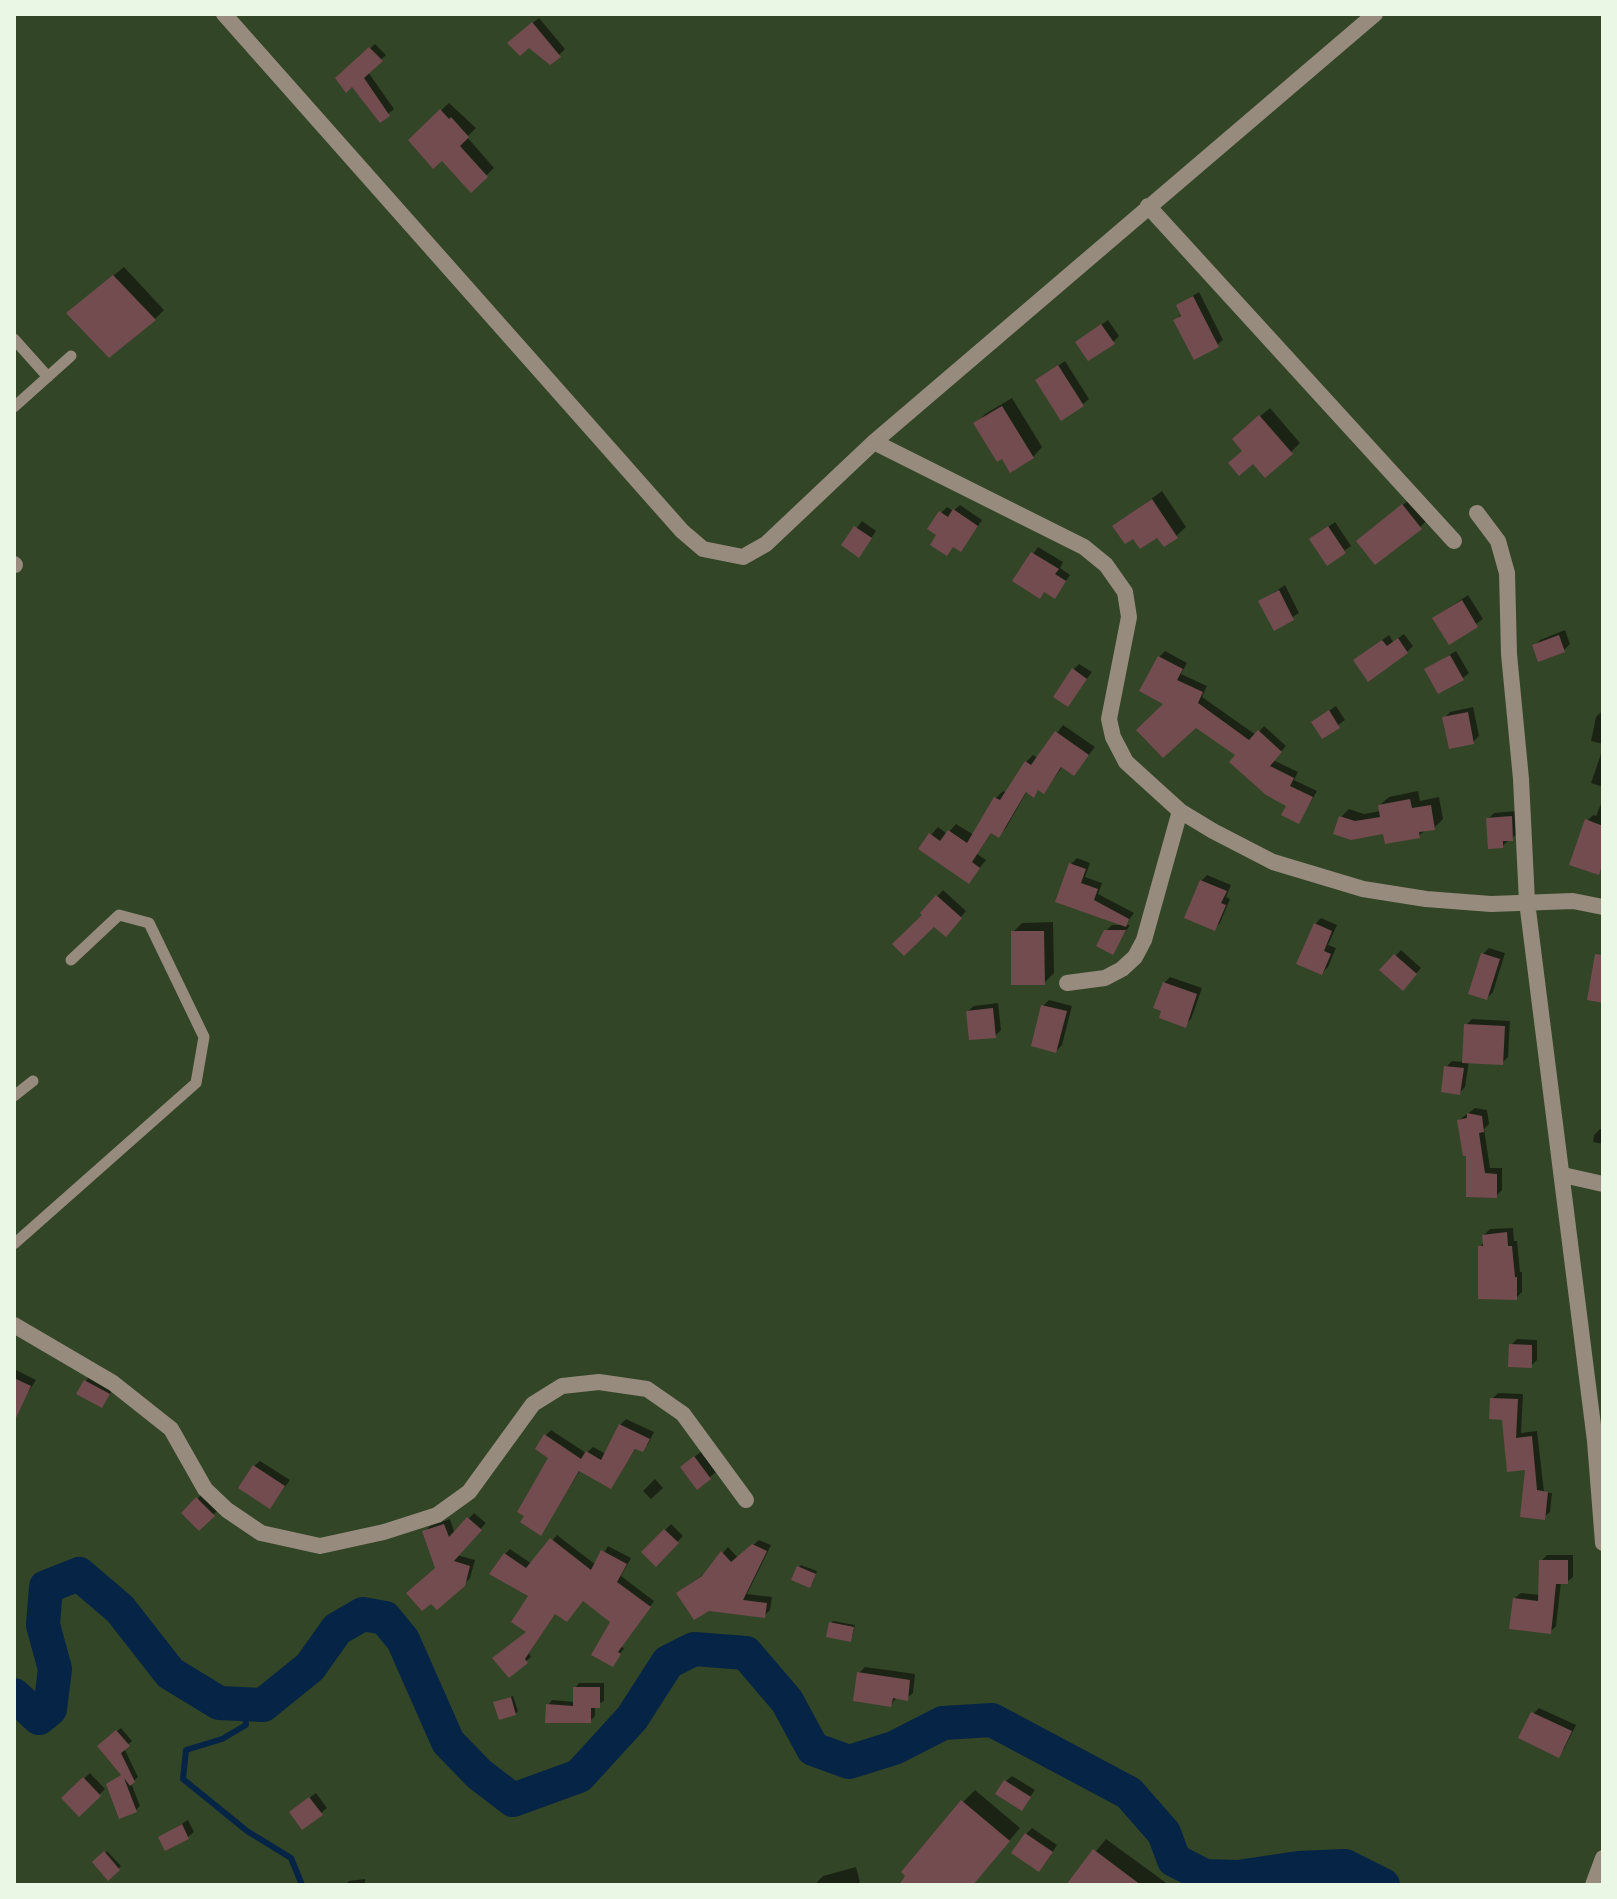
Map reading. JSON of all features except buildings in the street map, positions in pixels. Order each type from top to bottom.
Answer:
[{"type":"street","points":[[224,14],[682,531],[703,549],[743,557],[766,544],[874,442],[1375,14]]},
{"type":"street","points":[[1148,206],[1454,541]]},
{"type":"street","points":[[874,442],[1084,547],[1106,565],[1125,592],[1129,617],[1109,719],[1113,737],[1126,762],[1180,811],[1273,862],[1363,889],[1491,904],[1573,901],[1603,907]]},
{"type":"street","points":[[1477,513],[1498,541],[1507,573],[1509,654],[1521,779],[1527,902],[1595,1441],[1603,1543]]},
{"type":"street","points":[[1067,983],[1105,978],[1135,957],[1144,940],[1180,811]]},
{"type":"street","points":[[1563,1175],[1603,1184]]},
{"type":"street","points":[[14,1325],[113,1383],[171,1429],[205,1489],[227,1510],[261,1533],[320,1546],[384,1532],[437,1515],[469,1492],[533,1404],[562,1386],[599,1382],[647,1389],[683,1414],[746,1500]]},
{"type":"street","points":[[1593,1885],[1603,1858]]},
{"type":"lane","points":[[14,339],[48,377]]},
{"type":"lane","points":[[14,407],[71,356]]},
{"type":"lane","points":[[14,1244],[196,1083],[204,1037],[149,923],[119,915],[71,960]]},
{"type":"lane","points":[[14,1096],[33,1081]]},
{"type":"waterway","points":[[14,1695],[39,1718],[50,1709],[55,1669],[43,1625],[46,1587],[79,1574],[120,1609],[170,1673],[219,1703],[263,1705],[310,1667],[337,1629],[363,1614],[385,1618],[403,1640],[448,1742],[479,1774],[513,1800],[579,1776],[632,1718],[668,1662],[694,1649],[746,1653],[787,1701],[813,1749],[849,1762],[894,1748],[943,1723],[992,1720],[1129,1793],[1164,1833],[1174,1860],[1205,1876],[1238,1877],[1298,1868],[1345,1866],[1383,1885]]},
{"type":"waterway","points":[[244,1705],[246,1725],[222,1739],[186,1750],[183,1779],[247,1831],[291,1858],[302,1885]]}]
